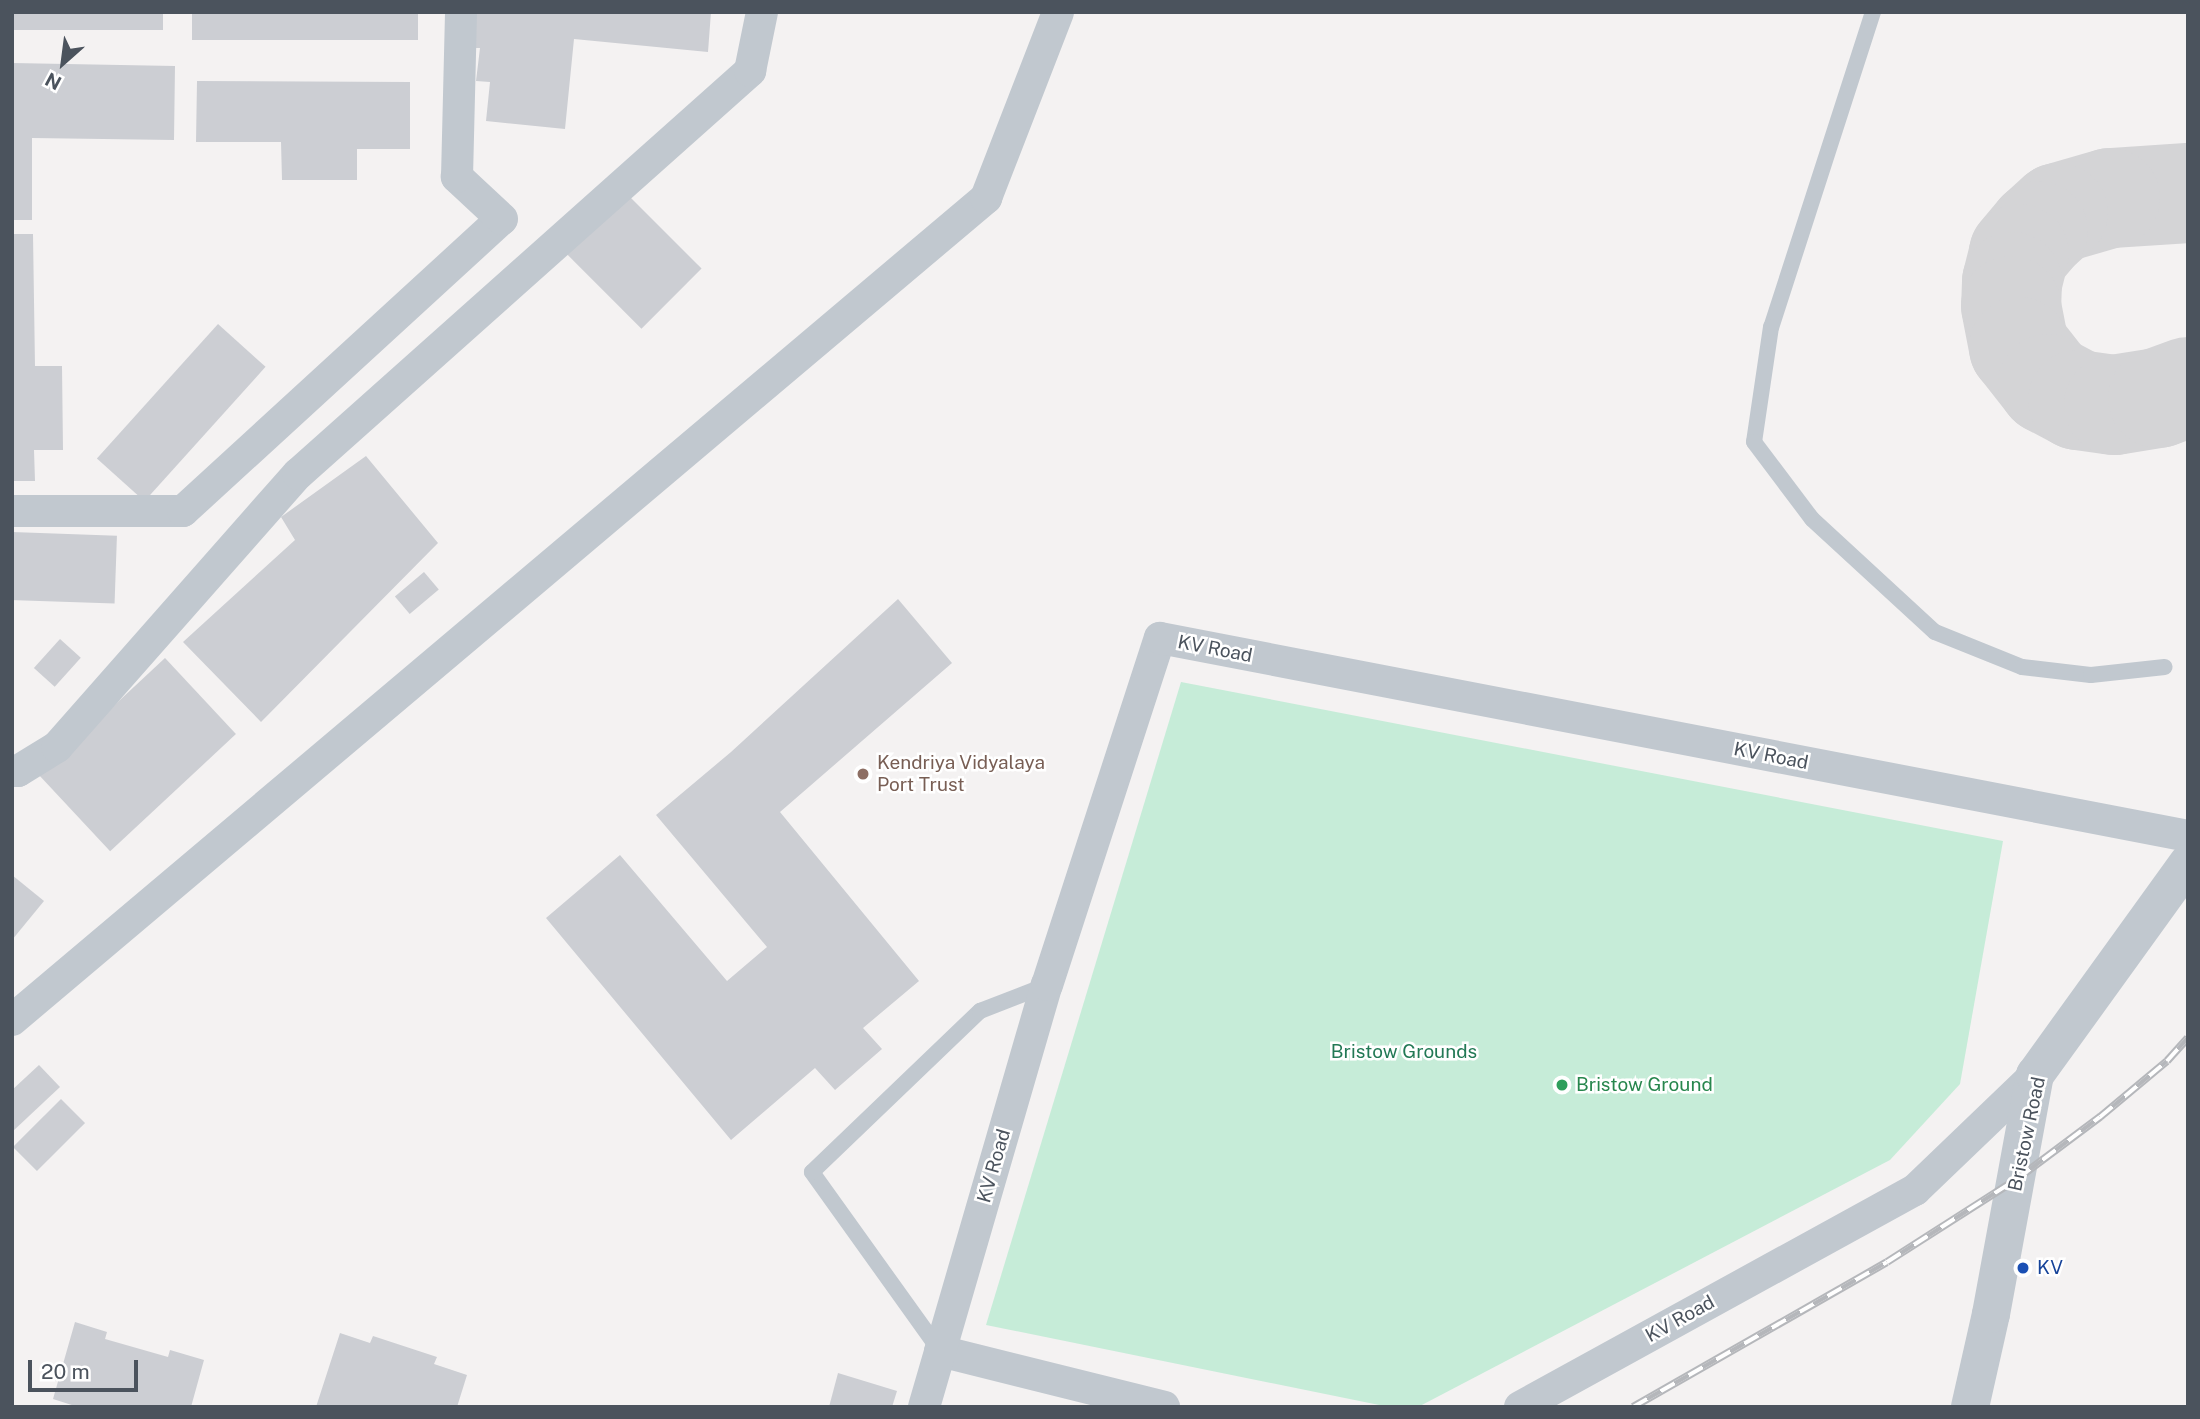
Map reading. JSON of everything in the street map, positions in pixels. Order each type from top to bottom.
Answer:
[{"type":"street","points":[[12,511],[183,511],[502,219],[457,177],[461,12]]},
{"type":"street","points":[[12,771],[57,747],[298,474],[750,71],[762,12]]},
{"type":"street","points":[[18,1005],[986,198],[1058,12]]},
{"type":"street","name":"KV Road","points":[[924,1407],[1047,985],[1160,638],[2188,836]]},
{"type":"street","name":"Bristow Road","points":[[1970,1407],[1991,1314],[2035,1075],[2188,863]]},
{"type":"street","name":"KV Road","points":[[1520,1407],[1915,1190],[2035,1075]]},
{"type":"street","points":[[940,1351],[1164,1407]]},
{"type":"lane","points":[[1873,12],[1771,327],[1754,442],[1812,519],[1935,632],[2022,667],[2091,676],[2165,667]]},
{"type":"lane","points":[[940,1351],[812,1172],[980,1011],[1047,985]]},
{"type":"green space","name":"Bristow Grounds","points":[[1181,682],[2003,841],[1960,1084],[1890,1160],[1418,1407],[1389,1407],[986,1325]]},
{"type":"building","points":[[12,12],[163,12],[163,30],[12,30]]},
{"type":"building","points":[[192,12],[418,12],[418,40],[192,40]]},
{"type":"building","points":[[475,12],[711,12],[708,52],[574,39],[565,129],[486,121],[490,82],[476,81],[480,48],[472,48]]},
{"type":"building","points":[[12,63],[175,66],[174,140],[32,138],[32,220],[12,220]]},
{"type":"building","points":[[197,81],[410,82],[410,149],[357,149],[357,180],[282,180],[281,142],[196,142]]},
{"type":"building","points":[[616,183],[702,269],[641,329],[556,243]]},
{"type":"building","points":[[12,234],[33,234],[35,366],[62,366],[63,450],[34,450],[35,481],[12,481]]},
{"type":"building","points":[[218,324],[266,367],[144,501],[97,459]]},
{"type":"building","points":[[366,456],[438,543],[261,722],[183,642],[295,540],[281,517]]},
{"type":"building","points":[[12,532],[117,536],[115,604],[12,600]]},
{"type":"building","points":[[424,572],[439,590],[410,614],[395,596]]},
{"type":"building","points":[[898,599],[952,663],[780,812],[919,981],[863,1028],[882,1049],[835,1090],[815,1068],[731,1140],[546,918],[620,855],[727,981],[767,947],[656,815],[731,752]]},
{"type":"building","points":[[60,639],[81,658],[55,687],[34,668]]},
{"type":"building","points":[[165,658],[236,734],[110,851],[39,775]]},
{"type":"building","points":[[12,875],[44,901],[12,940]]},
{"type":"building","points":[[39,1065],[60,1087],[12,1132],[12,1090]]},
{"type":"building","points":[[61,1099],[85,1123],[37,1171],[13,1147]]},
{"type":"building","points":[[75,1322],[107,1332],[105,1339],[168,1357],[170,1350],[204,1360],[191,1407],[78,1407],[53,1399]]},
{"type":"building","points":[[340,1333],[370,1343],[373,1336],[437,1357],[434,1364],[467,1375],[457,1407],[316,1407]]},
{"type":"building","points":[[838,1373],[897,1391],[892,1407],[829,1407]]},
{"type":"taxiway","points":[[2188,193],[2110,198],[2058,213],[2019,254],[2012,282],[2011,306],[2019,347],[2048,384],[2078,400],[2114,405],[2158,398],[2188,387]]},
{"type":"railway","points":[[1633,1407],[1887,1262],[2017,1179],[2100,1117],[2167,1061],[2188,1038]]},
{"type":"place","name":"Kendriya Vidyalaya Port Trust","points":[[863,774]]},
{"type":"place","name":"Bristow Ground","points":[[1562,1085]]},
{"type":"place","name":"KV","points":[[2023,1268]]}]
